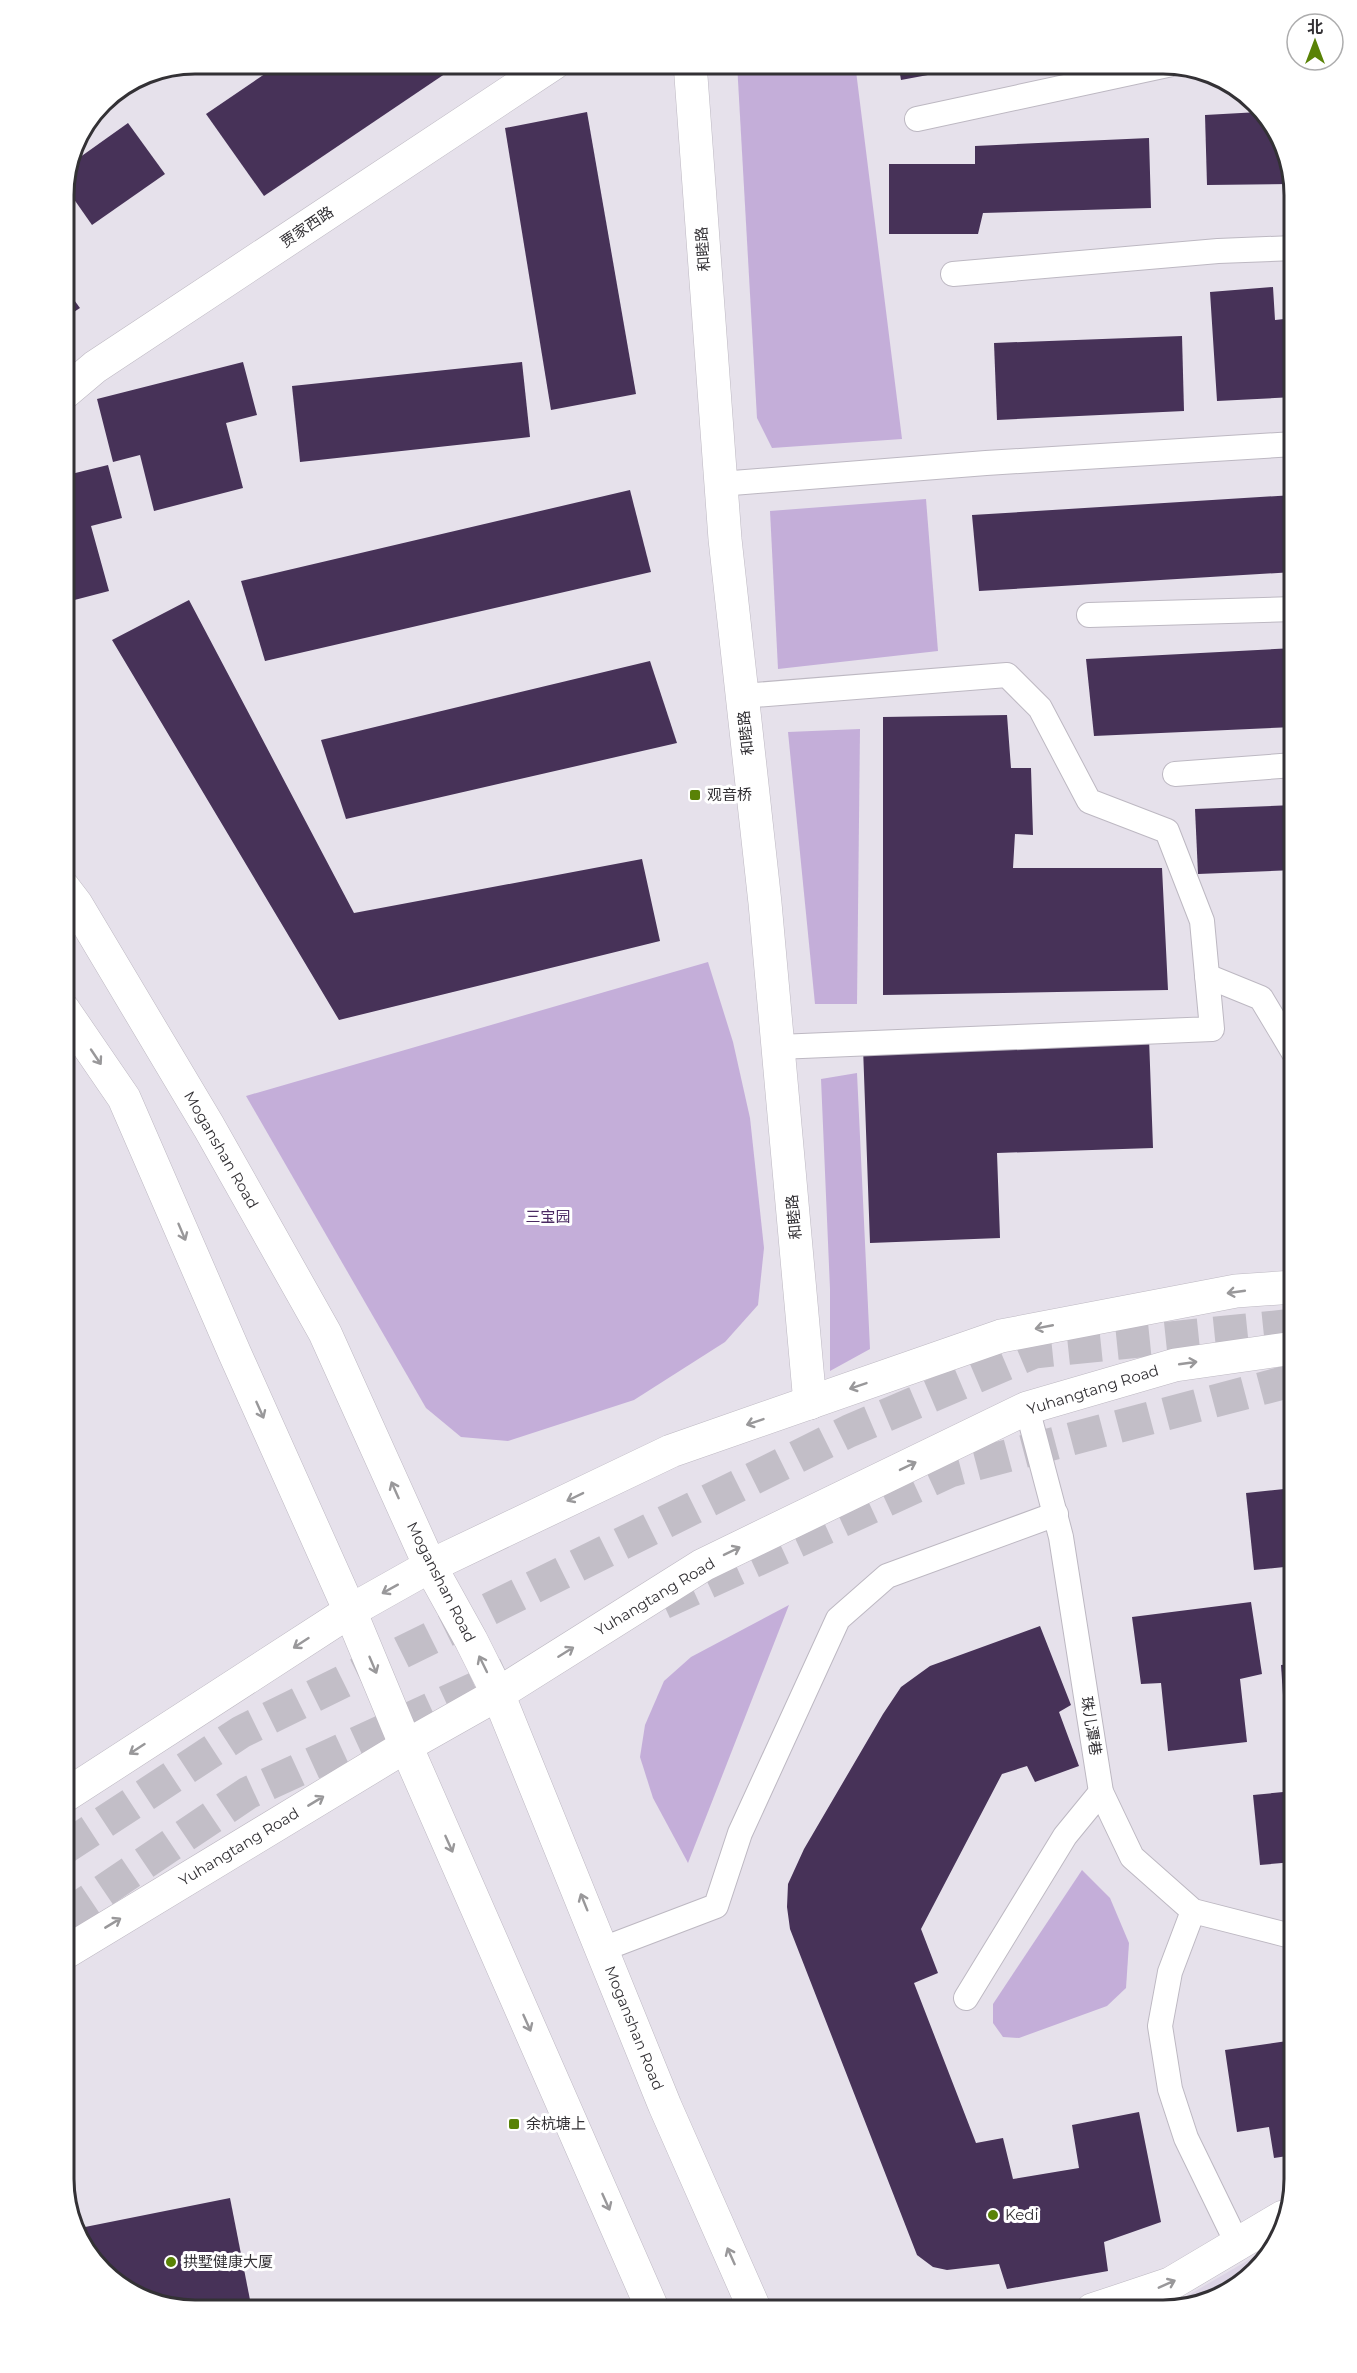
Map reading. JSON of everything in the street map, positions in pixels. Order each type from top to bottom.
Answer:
[{"type":"main road","name":"贾家西路","points":[[74,385],[95,367],[537,74]]},
{"type":"main road","name":"和睦路","points":[[691,74],[720,484],[778,1047],[810,1403]]},
{"type":"main road","name":"Moganshan Road","points":[[74,901],[209,1127],[325,1334],[430,1566],[498,1694],[665,2106],[750,2300]]},
{"type":"main road","points":[[74,1025],[124,1098],[350,1611],[406,1746],[648,2299]]},
{"type":"main road","points":[[74,1790],[350,1611],[430,1566],[671,1451],[1001,1336],[1236,1291],[1284,1288]]},
{"type":"main road","name":"Yuhangtang Road","points":[[74,1947],[406,1746],[498,1694],[703,1565],[1027,1408],[1175,1365],[1284,1349]]},
{"type":"main road","points":[[1122,2300],[1170,2284],[1275,2221]]},
{"type":"lane","points":[[917,119],[1126,74]]},
{"type":"lane","points":[[953,274],[1218,251],[1284,248]]},
{"type":"lane","points":[[720,484],[986,462],[1284,445]]},
{"type":"lane","points":[[1089,615],[1284,609]]},
{"type":"lane","points":[[742,696],[1007,675],[1040,708],[1089,801],[1167,831],[1202,921],[1212,1029],[778,1047]]},
{"type":"lane","points":[[1175,774],[1284,766]]},
{"type":"lane","points":[[1207,976],[1261,999],[1284,1037]]},
{"type":"lane","name":"珠儿潭巷","points":[[1027,1408],[1056,1514],[1101,1792],[1132,1857],[1193,1911],[1284,1934]]},
{"type":"lane","points":[[603,1949],[716,1906],[740,1833],[838,1619],[887,1576],[1056,1514]]},
{"type":"lane","points":[[966,1998],[1065,1836],[1101,1792]]},
{"type":"lane","points":[[1193,1911],[1170,1972],[1160,2026],[1170,2089],[1186,2138],[1237,2243]]},
{"type":"shaded area","points":[[1254,2257],[1230,2279],[1216,2287],[1185,2297]]},
{"type":"green space","points":[[738,74],[856,74],[902,439],[772,448],[757,418]]},
{"type":"green space","points":[[926,499],[938,651],[778,669],[770,511]]},
{"type":"green space","points":[[860,729],[857,1004],[815,1004],[788,732]]},
{"type":"green space","name":"三宝园","points":[[708,962],[733,1042],[750,1118],[764,1248],[758,1305],[725,1342],[634,1400],[508,1441],[461,1437],[426,1408],[246,1096]]},
{"type":"green space","points":[[857,1073],[870,1349],[830,1371],[830,1289],[821,1079]]},
{"type":"green space","points":[[789,1605],[688,1863],[653,1798],[640,1757],[645,1725],[664,1681],[691,1657]]},
{"type":"green space","points":[[1082,1870],[1110,1898],[1129,1943],[1126,1988],[1107,2006],[1019,2038],[1003,2037],[993,2023],[993,2004]]},
{"type":"building","points":[[265,74],[445,74],[264,196],[206,114]]},
{"type":"building","points":[[900,74],[933,74],[901,80]]},
{"type":"building","points":[[587,112],[636,394],[551,410],[505,128]]},
{"type":"building","points":[[1250,112],[1271,141],[1277,156],[1283,184],[1207,185],[1205,115]]},
{"type":"building","points":[[128,123],[165,174],[92,225],[74,199],[80,157]]},
{"type":"building","points":[[1149,138],[1151,208],[983,213],[978,234],[889,234],[889,164],[975,164],[975,146]]},
{"type":"building","points":[[1273,287],[1275,320],[1284,319],[1284,398],[1217,401],[1210,292]]},
{"type":"building","points":[[74,300],[80,308],[74,312]]},
{"type":"building","points":[[1182,336],[1184,411],[997,420],[994,343]]},
{"type":"building","points":[[243,362],[257,415],[226,423],[243,488],[154,511],[140,455],[113,462],[97,399]]},
{"type":"building","points":[[522,362],[530,437],[300,462],[292,386]]},
{"type":"building","points":[[108,465],[122,518],[91,526],[109,591],[74,600],[74,473]]},
{"type":"building","points":[[630,490],[651,572],[265,661],[241,581]]},
{"type":"building","points":[[1284,496],[1284,573],[979,591],[972,515]]},
{"type":"building","points":[[189,600],[354,913],[642,859],[660,941],[339,1020],[112,640]]},
{"type":"building","points":[[1284,649],[1284,727],[1094,736],[1086,659]]},
{"type":"building","points":[[650,661],[677,743],[346,819],[321,740]]},
{"type":"building","points":[[1007,715],[1011,768],[1031,768],[1033,835],[1015,834],[1013,868],[1162,868],[1168,990],[883,995],[883,717]]},
{"type":"building","points":[[1284,805],[1284,870],[1198,874],[1195,809]]},
{"type":"building","points":[[1149,1038],[1153,1148],[997,1153],[1000,1238],[870,1243],[863,1047]]},
{"type":"building","points":[[1284,1489],[1284,1567],[1254,1570],[1246,1493]]},
{"type":"building","points":[[1251,1602],[1262,1674],[1240,1679],[1247,1742],[1168,1751],[1161,1683],[1141,1684],[1132,1617]]},
{"type":"building","points":[[1040,1626],[1071,1705],[1059,1712],[1079,1766],[1035,1782],[1027,1766],[1002,1774],[921,1929],[938,1973],[914,1983],[976,2143],[1003,2138],[1013,2179],[1079,2168],[1072,2125],[1139,2112],[1161,2222],[1104,2242],[1108,2271],[1007,2289],[999,2264],[947,2270],[933,2267],[917,2255],[790,1929],[787,1907],[788,1884],[804,1849],[901,1687],[930,1666]]},
{"type":"building","points":[[1281,1665],[1284,1665],[1284,1709]]},
{"type":"building","points":[[1284,1792],[1284,1863],[1260,1865],[1253,1795]]},
{"type":"building","points":[[1284,2041],[1284,2156],[1274,2158],[1269,2127],[1237,2132],[1225,2050]]},
{"type":"building","name":"拱墅健康大厦","points":[[230,2198],[250,2299],[187,2299],[171,2297],[141,2287],[127,2279],[104,2258],[94,2246],[84,2227]]},
{"type":"tunnel","points":[[74,1842],[241,1732],[849,1431],[1034,1352],[1284,1326]]},
{"type":"tunnel","points":[[663,1603],[950,1471],[1284,1383]]},
{"type":"tunnel","points":[[74,1911],[248,1793],[507,1674]]},
{"type":"place","name":"观音桥","points":[[695,795]]},
{"type":"place","name":"余杭塘上","points":[[514,2124]]},
{"type":"place","name":"Kedi","points":[[993,2215]]},
{"type":"place","name":"拱墅健康大厦","points":[[171,2262]]}]
